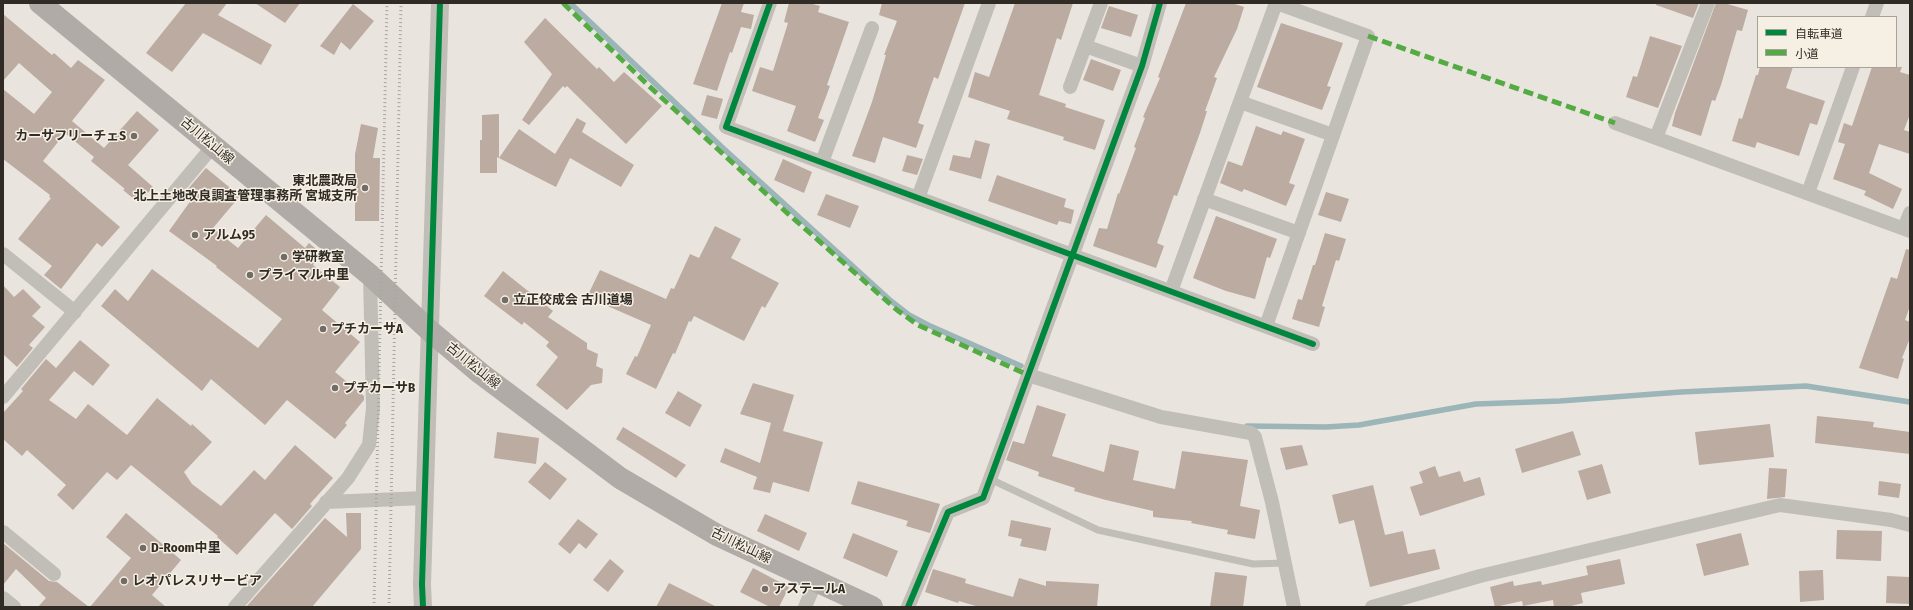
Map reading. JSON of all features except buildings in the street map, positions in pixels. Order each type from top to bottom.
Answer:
[{"type":"main road","name":"古川松山線","points":[[40,3],[370,275],[430,331],[480,373],[620,478],[717,535],[872,607]]},
{"type":"street","points":[[423,607],[422,584],[440,3]]},
{"type":"street","points":[[770,3],[726,127],[1314,344]]},
{"type":"street","points":[[918,198],[989,3]]},
{"type":"street","points":[[1070,87],[1101,3]]},
{"type":"street","points":[[908,607],[948,512],[982,498],[990,479],[1142,66],[1160,3]]},
{"type":"street","points":[[1171,291],[1276,3],[1368,36],[1266,326]]},
{"type":"street","points":[[1656,138],[1708,3]]},
{"type":"street","points":[[1872,16],[1877,3]]},
{"type":"street","points":[[822,162],[872,28]]},
{"type":"street","points":[[1085,46],[1142,66]]},
{"type":"street","points":[[1808,193],[1854,68]]},
{"type":"street","points":[[1240,102],[1333,135]]},
{"type":"street","points":[[1615,123],[1907,229],[1910,214]]},
{"type":"street","points":[[4,395],[214,146]]},
{"type":"street","points":[[1204,200],[1299,233]]},
{"type":"street","points":[[3,254],[75,312]]},
{"type":"street","points":[[235,607],[348,478],[369,445],[373,408],[370,275]]},
{"type":"street","points":[[1028,374],[1161,417],[1251,433],[1255,437],[1272,502],[1294,607]]},
{"type":"street","points":[[326,502],[425,498]]},
{"type":"street","points":[[1372,607],[1480,576],[1780,505],[1891,520],[1910,525]]},
{"type":"street","points":[[3,532],[54,574]]},
{"type":"street","points":[[805,607],[816,581]]},
{"type":"street","points":[[3,598],[14,607]]},
{"type":"lane","points":[[990,479],[1098,530],[1253,564],[1285,563]]},
{"type":"waterway","points":[[570,3],[724,149],[891,301],[909,315],[928,325],[1021,366]]},
{"type":"waterway","points":[[1247,426],[1326,427],[1359,425],[1476,404],[1560,401],[1681,392],[1806,386],[1910,402]]},
{"type":"railway","points":[[374,607],[387,3]]},
{"type":"railway","points":[[389,607],[401,3]]},
{"type":"marked path","points":[[563,3],[649,86],[785,211],[897,310],[918,325],[1028,375]]},
{"type":"marked path","points":[[1368,36],[1615,123]]},
{"type":"cycle path","points":[[423,607],[422,584],[440,3]]},
{"type":"cycle path","points":[[770,3],[726,127],[1313,344]]},
{"type":"cycle path","points":[[908,607],[948,512],[983,498],[1142,66],[1160,3]]},
{"type":"place","name":"カーサフリーチェS","points":[[134,136]]},
{"type":"place","name":"東北農政局 北上土地改良調査管理事務所 宮城支所","points":[[365,188]]},
{"type":"place","name":"アルム95","points":[[195,235]]},
{"type":"place","name":"学研教室","points":[[284,257]]},
{"type":"place","name":"プライマル中里","points":[[250,275]]},
{"type":"place","name":"立正佼成会 古川道場","points":[[505,300]]},
{"type":"place","name":"プチカーサA","points":[[323,329]]},
{"type":"place","name":"プチカーサB","points":[[335,388]]},
{"type":"place","name":"D-Room中里","points":[[143,548]]},
{"type":"place","name":"レオパレスリサービア","points":[[124,581]]},
{"type":"place","name":"アステールA","points":[[765,589]]}]
